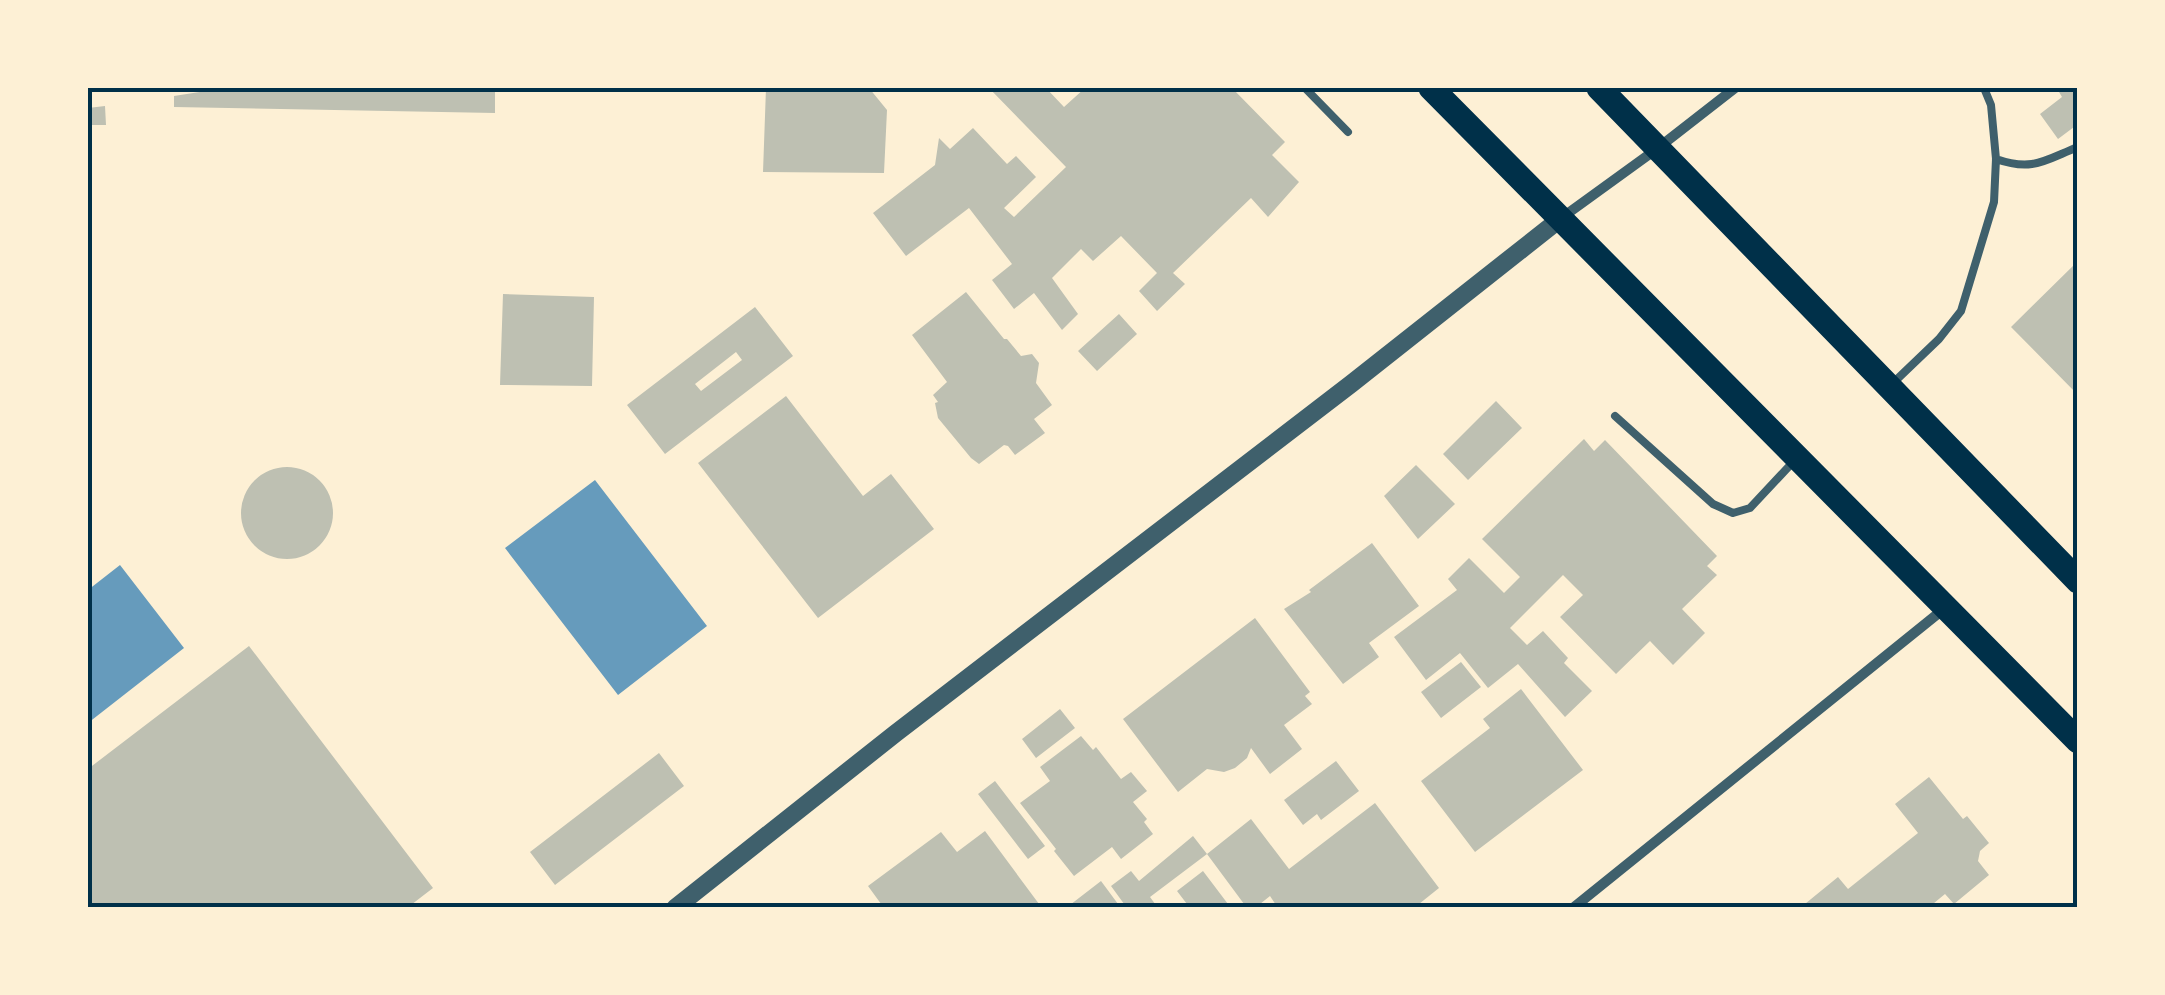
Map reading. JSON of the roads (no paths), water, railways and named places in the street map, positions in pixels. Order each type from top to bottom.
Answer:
[{"type":"main road","points":[[1431,88],[2078,740]]},
{"type":"main road","points":[[1599,88],[2078,580]]},
{"type":"street","points":[[675,908],[1560,219],[1735,88]]},
{"type":"street","points":[[1573,908],[1946,608]]},
{"type":"lane","points":[[1305,88],[1348,132]]},
{"type":"lane","points":[[1888,387],[1939,340],[1962,312],[1994,202],[1996,159],[1991,105],[1984,88]]},
{"type":"lane","points":[[1996,159],[2017,166],[2053,160],[2078,146]]},
{"type":"lane","points":[[1615,416],[1713,504],[1732,514],[1750,508],[1797,458]]},
{"type":"water","points":[[595,480],[707,626],[618,695],[505,548]]},
{"type":"water","points":[[120,565],[184,648],[88,723],[88,590]]}]
